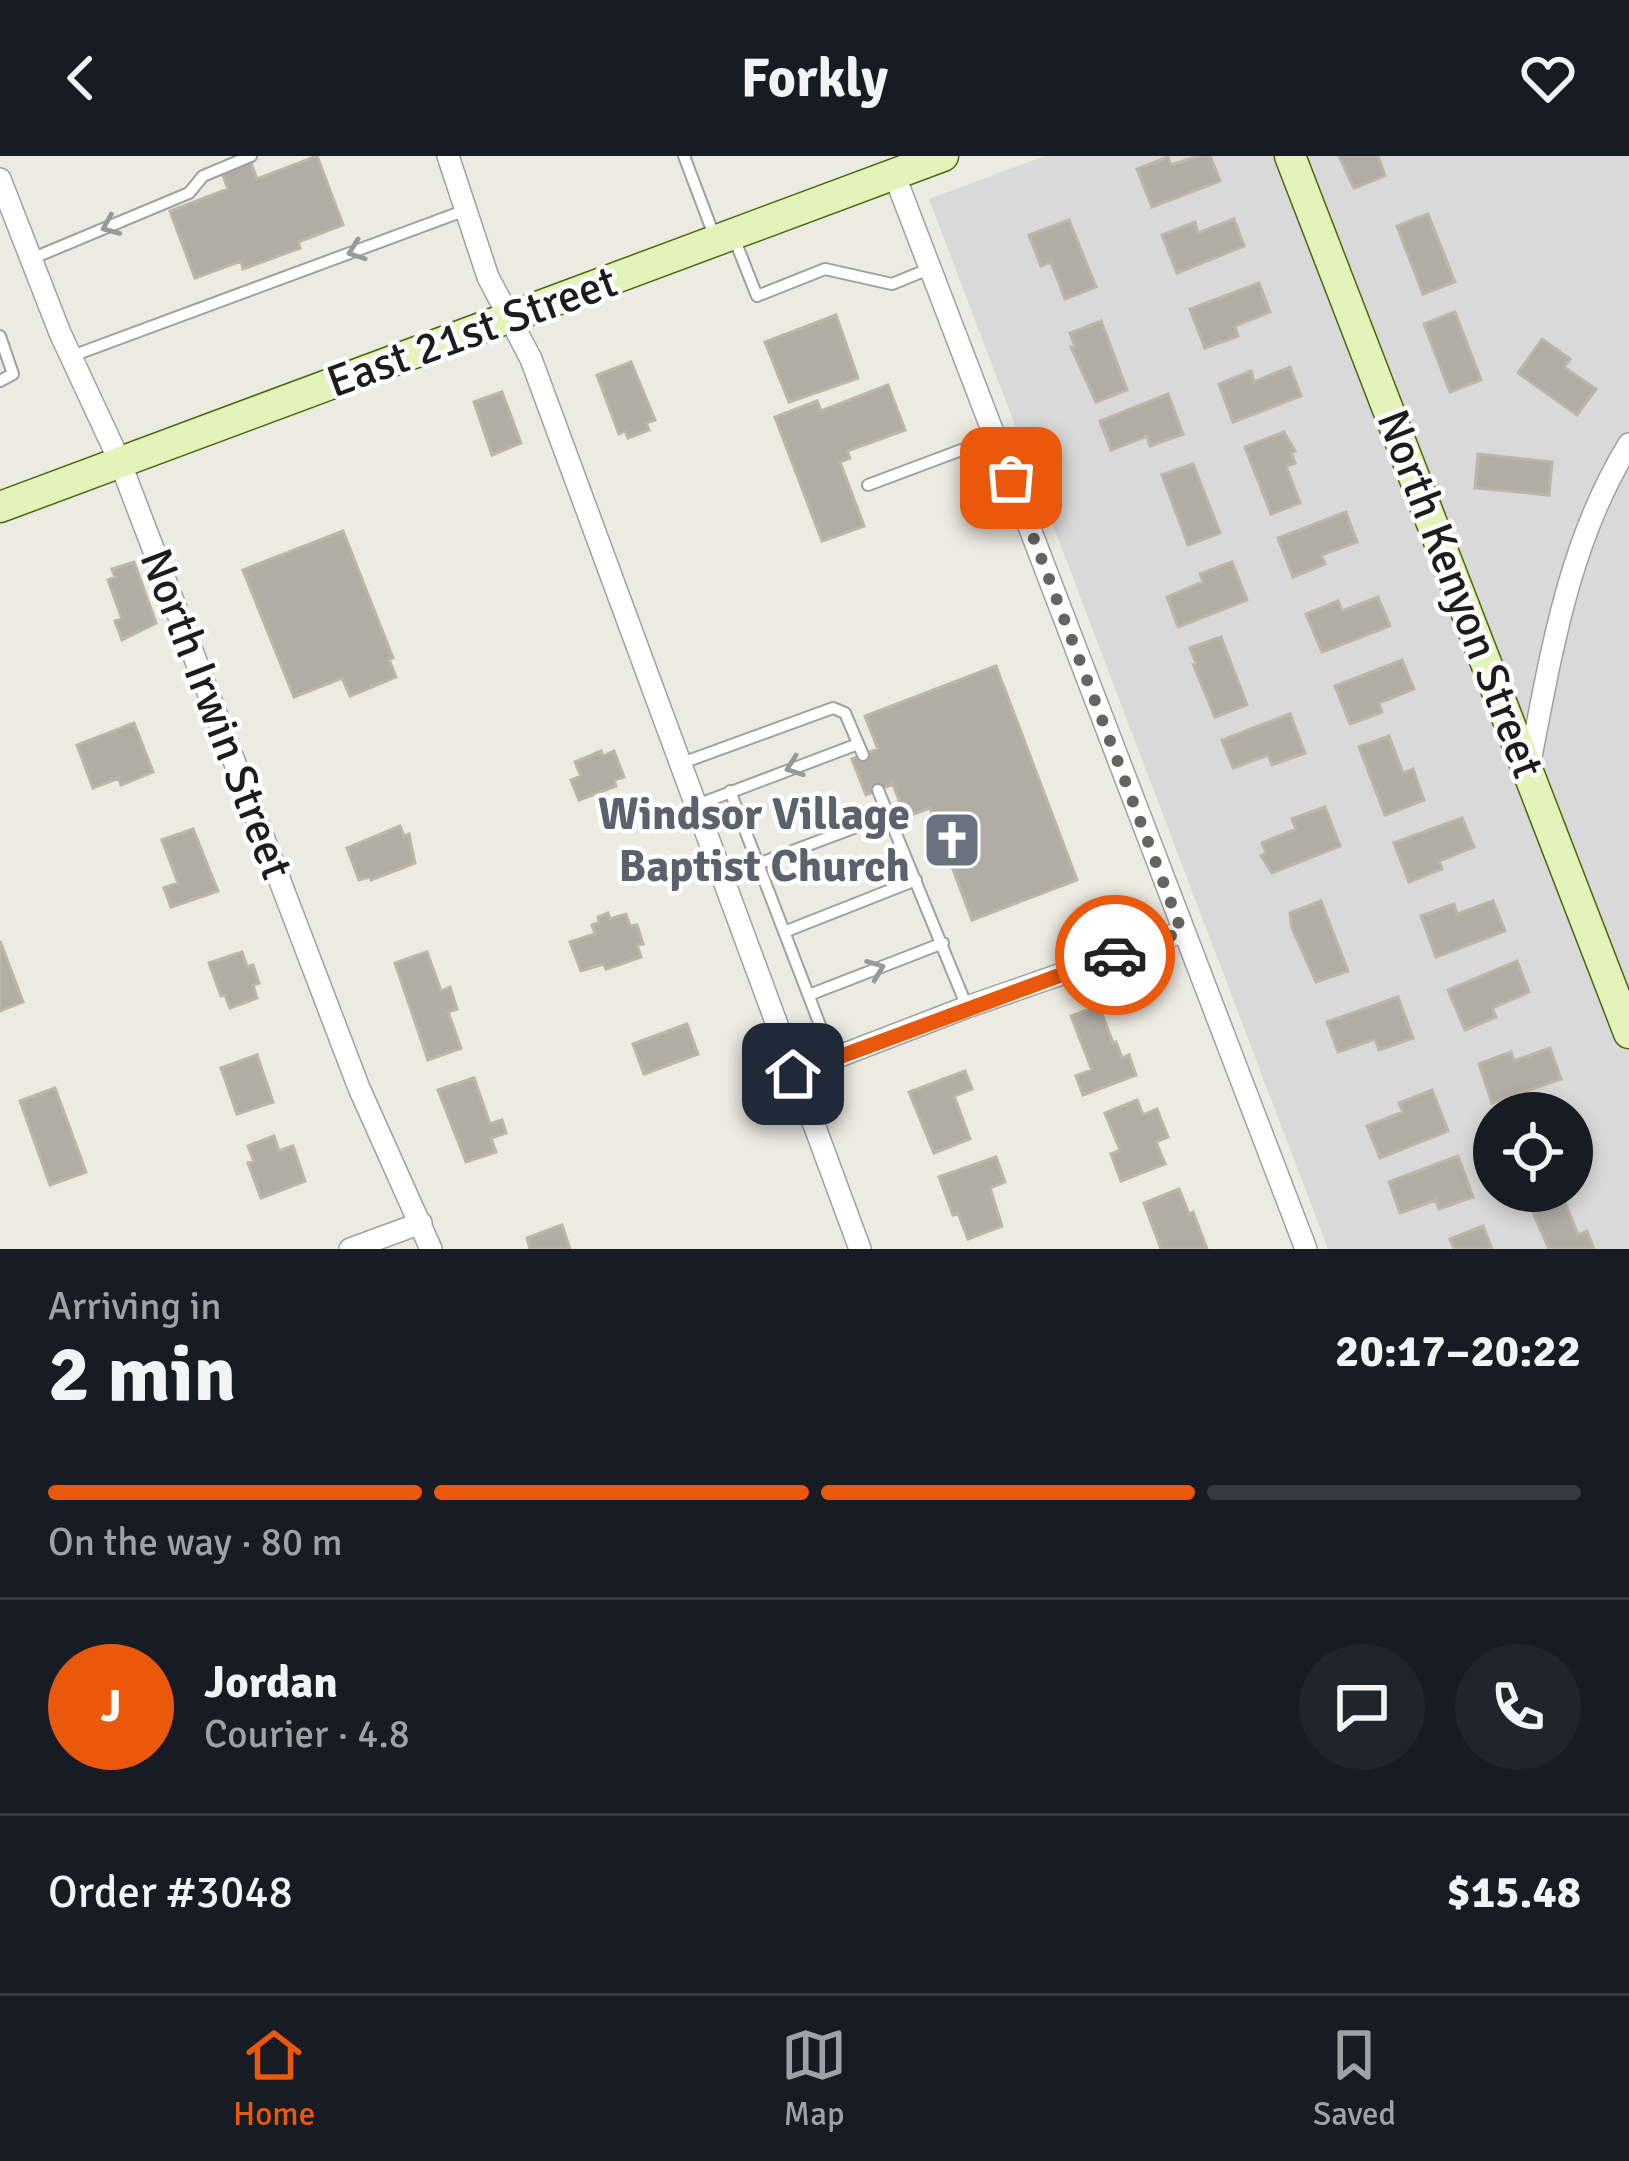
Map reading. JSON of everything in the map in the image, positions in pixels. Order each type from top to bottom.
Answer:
[{"type":"main road","name":"East 21st Street","points":[[0,506],[943,156]]},
{"type":"main road","name":"North Kenyon Street","points":[[1290,156],[1629,1034]]},
{"type":"street","points":[[456,158],[466,210],[488,277],[531,359],[860,1249]]},
{"type":"street","points":[[894,174],[1306,1249]]},
{"type":"street","name":"North Irwin Street","points":[[0,179],[6,212],[120,462],[359,1088],[430,1249]]},
{"type":"street","points":[[1528,769],[1567,582],[1594,508],[1629,443]]},
{"type":"street","points":[[793,1074],[1182,932]]},
{"type":"street","points":[[350,1249],[421,1223]]},
{"type":"lane","points":[[31,259],[189,193],[203,176],[251,156]]},
{"type":"lane","points":[[684,156],[757,296],[825,269],[892,284],[930,268]]},
{"type":"lane","points":[[72,356],[466,210]]},
{"type":"lane","points":[[0,336],[13,374],[0,381]]},
{"type":"lane","points":[[868,485],[996,437]]},
{"type":"lane","points":[[679,764],[833,709],[845,713],[861,749],[694,806]]},
{"type":"lane","points":[[878,790],[967,1007]]},
{"type":"lane","points":[[730,791],[833,1059]]},
{"type":"lane","points":[[758,864],[888,815]]},
{"type":"lane","points":[[784,932],[916,880]]},
{"type":"lane","points":[[808,995],[943,943]]},
{"type":"shaded area","points":[[1045,156],[1629,156],[1629,1249],[1328,1249],[929,199]]},
{"type":"building","points":[[317,156],[343,225],[298,242],[300,248],[243,269],[241,261],[195,278],[170,211],[228,189],[221,170],[250,160],[257,179]]},
{"type":"building","points":[[1210,156],[1220,181],[1152,207],[1137,169],[1168,157],[1171,165]]},
{"type":"building","points":[[1339,156],[1378,156],[1385,176],[1354,188]]},
{"type":"building","points":[[1428,214],[1455,282],[1423,294],[1397,226]]},
{"type":"building","points":[[1234,219],[1244,246],[1177,273],[1162,235],[1195,222],[1198,233]]},
{"type":"building","points":[[1069,220],[1096,287],[1065,299],[1051,262],[1041,266],[1029,235]]},
{"type":"building","points":[[1259,283],[1270,312],[1235,326],[1238,336],[1205,348],[1190,309]]},
{"type":"building","points":[[1455,312],[1481,380],[1450,392],[1424,324]]},
{"type":"building","points":[[836,315],[858,378],[789,402],[765,342]]},
{"type":"building","points":[[1101,321],[1127,390],[1096,402],[1071,347],[1075,346],[1070,333]]},
{"type":"building","points":[[1542,339],[1570,359],[1564,367],[1596,389],[1577,415],[1518,373]]},
{"type":"building","points":[[631,362],[655,420],[646,423],[649,430],[628,438],[625,431],[619,434],[597,375]]},
{"type":"building","points":[[1290,367],[1301,396],[1233,422],[1219,384],[1251,371],[1254,382]]},
{"type":"building","points":[[888,385],[905,430],[847,451],[850,458],[840,462],[864,526],[822,541],[775,417],[817,401],[821,411]]},
{"type":"building","points":[[502,392],[521,443],[492,455],[474,402]]},
{"type":"building","points":[[1168,394],[1183,434],[1150,446],[1147,436],[1111,450],[1100,421]]},
{"type":"building","points":[[1284,432],[1295,451],[1291,452],[1295,463],[1286,466],[1300,503],[1271,514],[1245,447]]},
{"type":"building","points":[[1478,454],[1552,462],[1549,495],[1475,488]]},
{"type":"building","points":[[1193,464],[1220,533],[1188,545],[1162,475]]},
{"type":"building","points":[[1346,512],[1357,542],[1321,555],[1325,564],[1293,577],[1278,538]]},
{"type":"building","points":[[343,531],[393,658],[389,659],[396,677],[350,696],[342,678],[294,697],[243,570]]},
{"type":"building","points":[[134,562],[156,623],[122,640],[115,621],[122,619],[108,580],[115,577],[112,569]]},
{"type":"building","points":[[1232,562],[1247,600],[1178,627],[1167,597],[1203,582],[1200,574]]},
{"type":"building","points":[[1378,597],[1390,626],[1322,652],[1306,614],[1338,601],[1342,611]]},
{"type":"building","points":[[1221,637],[1247,705],[1215,717],[1190,648]]},
{"type":"building","points":[[1402,660],[1414,689],[1379,703],[1382,712],[1350,724],[1335,686]]},
{"type":"building","points":[[996,666],[1077,880],[972,920],[930,808],[905,817],[893,784],[866,795],[852,759],[878,749],[865,716]]},
{"type":"building","points":[[1290,714],[1305,753],[1272,765],[1268,755],[1233,768],[1222,740]]},
{"type":"building","points":[[134,723],[153,772],[121,785],[119,778],[93,788],[77,745]]},
{"type":"building","points":[[1389,736],[1403,773],[1413,769],[1424,800],[1385,815],[1359,747]]},
{"type":"building","points":[[601,751],[603,756],[614,751],[624,777],[614,780],[616,786],[579,800],[571,780],[581,776],[575,762]]},
{"type":"building","points":[[1325,807],[1340,846],[1272,873],[1261,856],[1266,853],[1262,843],[1296,829],[1292,819]]},
{"type":"building","points":[[1462,818],[1474,847],[1439,861],[1442,869],[1409,882],[1394,843]]},
{"type":"building","points":[[400,826],[404,836],[409,834],[415,863],[359,880],[347,848]]},
{"type":"building","points":[[193,829],[218,891],[171,907],[164,888],[178,883],[162,840]]},
{"type":"building","points":[[1321,901],[1348,971],[1316,982],[1290,913]]},
{"type":"building","points":[[1493,901],[1505,931],[1436,957],[1421,916],[1454,904],[1457,914]]},
{"type":"building","points":[[608,913],[610,919],[626,914],[630,926],[637,925],[641,957],[606,969],[604,964],[581,971],[570,942],[595,934],[592,925]]},
{"type":"building","points":[[0,941],[23,1002],[0,1011]]},
{"type":"building","points":[[242,952],[259,983],[253,985],[257,998],[230,1008],[209,963]]},
{"type":"building","points":[[427,952],[441,991],[450,987],[457,1009],[448,1012],[461,1048],[428,1060],[395,963]]},
{"type":"building","points":[[1517,961],[1529,992],[1492,1008],[1496,1017],[1465,1030],[1448,990]]},
{"type":"building","points":[[1398,997],[1413,1038],[1379,1050],[1375,1039],[1338,1052],[1327,1022]]},
{"type":"building","points":[[1099,1006],[1113,1043],[1122,1058],[1129,1055],[1136,1075],[1083,1095],[1076,1076],[1092,1070],[1071,1016]]},
{"type":"building","points":[[687,1024],[698,1054],[644,1074],[633,1044]]},
{"type":"building","points":[[1550,1048],[1561,1079],[1524,1092],[1488,1092],[1479,1064],[1511,1052],[1514,1061]]},
{"type":"building","points":[[257,1055],[273,1102],[237,1114],[221,1068]]},
{"type":"building","points":[[965,1071],[972,1089],[954,1096],[970,1139],[934,1153],[909,1092]]},
{"type":"building","points":[[474,1078],[490,1124],[502,1120],[506,1133],[491,1138],[496,1152],[466,1162],[438,1090]]},
{"type":"building","points":[[55,1088],[86,1172],[50,1185],[20,1101]]},
{"type":"building","points":[[1432,1090],[1448,1131],[1380,1158],[1367,1126],[1403,1112],[1399,1103]]},
{"type":"building","points":[[1137,1100],[1143,1115],[1157,1109],[1168,1137],[1156,1142],[1165,1164],[1121,1181],[1111,1154],[1120,1150],[1105,1113]]},
{"type":"building","points":[[274,1136],[279,1151],[293,1146],[305,1181],[261,1198],[248,1163],[254,1161],[248,1146]]},
{"type":"building","points":[[1458,1156],[1473,1197],[1439,1209],[1436,1200],[1400,1213],[1389,1182]]},
{"type":"building","points":[[996,1157],[1005,1182],[990,1188],[1002,1226],[968,1239],[939,1177]]},
{"type":"building","points":[[1179,1189],[1207,1249],[1161,1249],[1144,1203]]},
{"type":"building","points":[[1533,1212],[1569,1212],[1578,1235],[1587,1231],[1594,1249],[1549,1249]]},
{"type":"building","points":[[562,1225],[570,1249],[530,1249],[527,1238]]},
{"type":"building","points":[[1483,1226],[1492,1249],[1454,1249],[1450,1239]]},
{"type":"way so far","points":[[1011,478],[1182,932],[1115,955]]},
{"type":"place","name":"Windsor Village Baptist Church","points":[[952,840]]},
{"type":"route","points":[[793,1074],[1115,955]]}]
